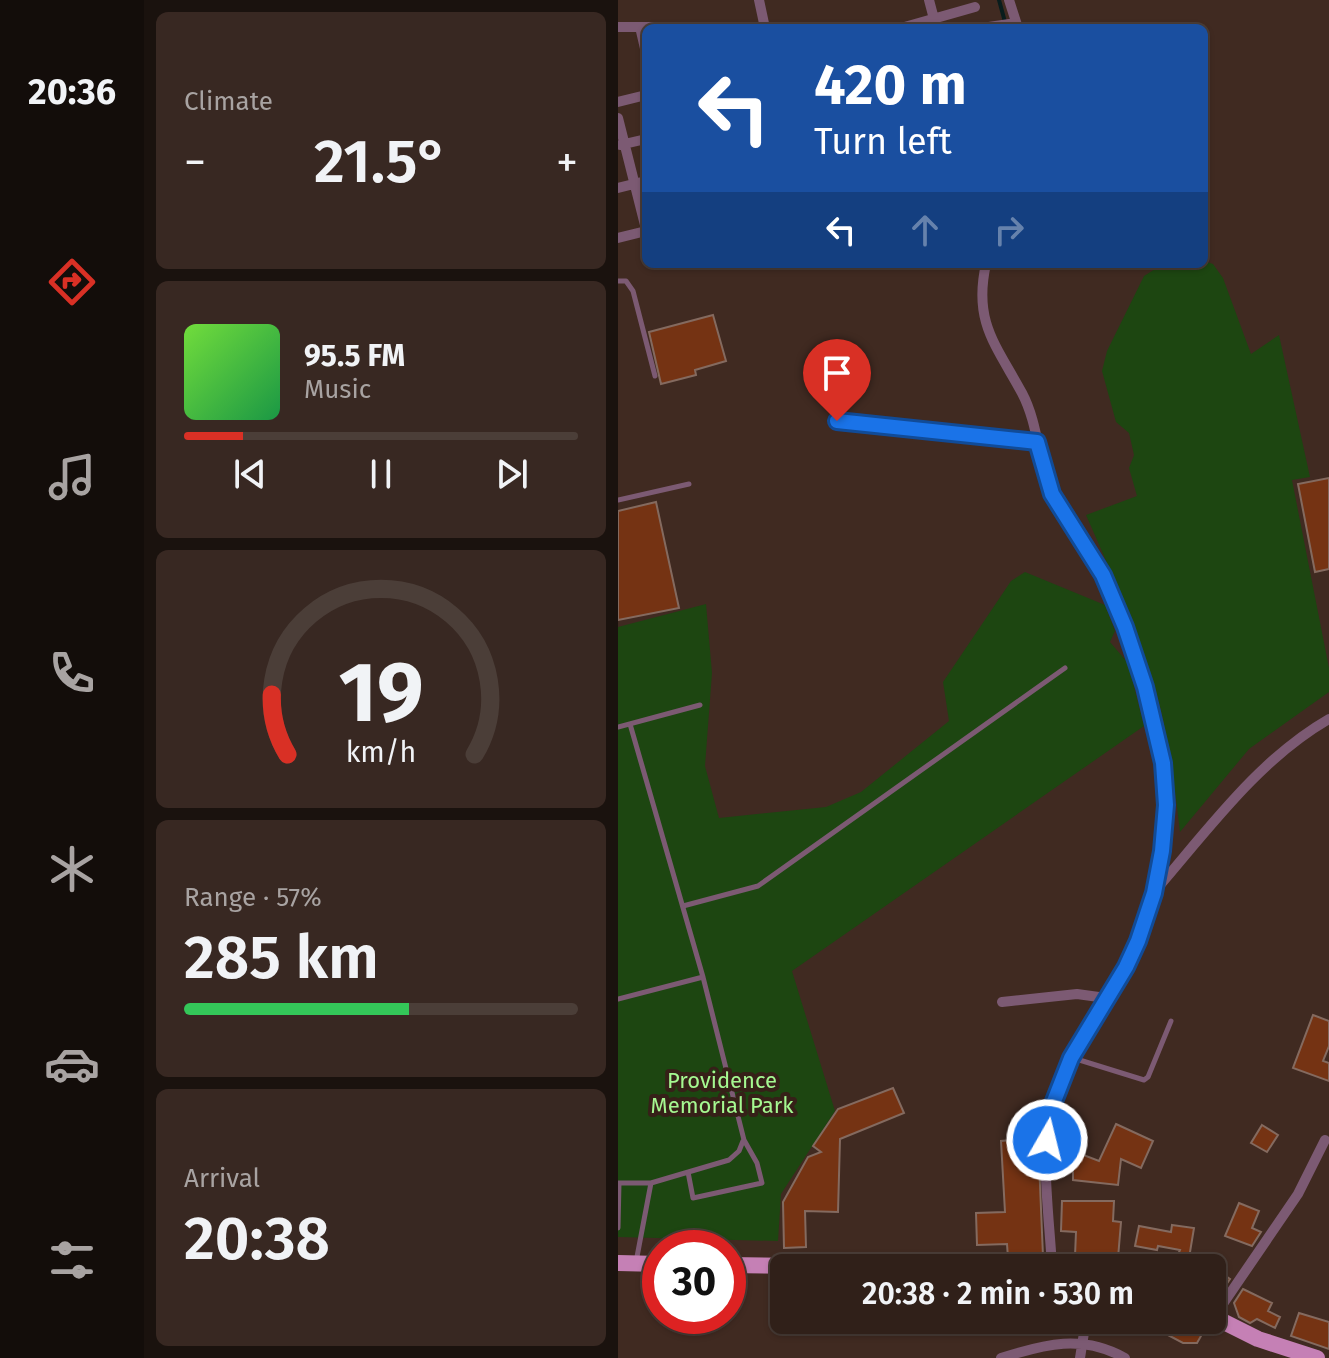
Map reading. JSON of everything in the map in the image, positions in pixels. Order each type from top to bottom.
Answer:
[{"type":"main road","points":[[618,1263],[642,1263]]},
{"type":"main road","points":[[746,1265],[770,1265]]},
{"type":"main road","points":[[1226,1323],[1258,1339],[1317,1358]]},
{"type":"street","points":[[759,0],[764,24]]},
{"type":"street","points":[[929,0],[934,19]]},
{"type":"street","points":[[1009,0],[1016,24]]},
{"type":"street","points":[[916,24],[974,3],[981,24]]},
{"type":"street","points":[[618,27],[640,27],[642,36]]},
{"type":"street","points":[[618,102],[642,96]]},
{"type":"street","points":[[618,118],[621,145],[640,182],[618,188]]},
{"type":"street","points":[[621,145],[642,140]]},
{"type":"street","points":[[618,238],[642,231]]},
{"type":"street","points":[[985,268],[981,287],[983,314],[1003,366],[1022,393],[1052,494],[1103,575],[1145,687],[1165,782],[1164,831],[1154,893],[1138,941],[1126,967],[1071,1058],[1053,1098],[1047,1128],[1052,1254]]},
{"type":"street","points":[[837,421],[1037,442]]},
{"type":"street","points":[[1154,893],[1261,773],[1303,735],[1329,719]]},
{"type":"street","points":[[1002,1002],[1077,994],[1106,998]]},
{"type":"street","points":[[1226,1298],[1298,1194],[1325,1140]]},
{"type":"street","points":[[1080,1358],[1084,1334]]},
{"type":"street","points":[[1004,1358],[1039,1345],[1061,1341],[1083,1343],[1125,1358]]},
{"type":"lane","points":[[618,281],[626,281],[633,291],[655,376]]},
{"type":"lane","points":[[618,500],[689,484]]},
{"type":"lane","points":[[683,906],[758,886],[1065,668]]},
{"type":"lane","points":[[618,727],[700,705]]},
{"type":"lane","points":[[630,724],[703,977],[744,1140],[762,1175],[762,1183],[693,1198],[688,1172]]},
{"type":"lane","points":[[618,999],[703,977]]},
{"type":"lane","points":[[1071,1058],[1144,1080],[1171,1021]]},
{"type":"lane","points":[[618,1228],[618,1183],[651,1183],[729,1160],[739,1151],[744,1140]]},
{"type":"lane","points":[[636,1263],[651,1183]]},
{"type":"green space","points":[[1208,262],[1213,264],[1223,278],[1251,354],[1279,335],[1310,477],[1292,480],[1329,668],[1329,692],[1249,749],[1180,832],[1167,737],[1153,681],[1086,515],[1137,496],[1129,468],[1134,455],[1129,433],[1116,422],[1102,371],[1107,351],[1144,276],[1157,268],[1208,268]]},
{"type":"green space","name":"Providence Memorial Park","points":[[1025,572],[1105,605],[1115,631],[1110,642],[1128,663],[1144,726],[792,971],[835,1111],[781,1194],[778,1241],[746,1240],[746,1230],[642,1230],[642,1238],[618,1237],[618,627],[706,604],[712,673],[705,766],[719,818],[826,807],[861,792],[949,721],[943,682],[1011,581]]},
{"type":"building","points":[[713,315],[726,361],[695,370],[696,375],[661,384],[649,332]]},
{"type":"building","points":[[1329,478],[1329,569],[1315,572],[1298,484]]},
{"type":"building","points":[[656,502],[679,608],[618,620],[618,511]]},
{"type":"building","points":[[1313,1015],[1329,1021],[1329,1046],[1323,1061],[1329,1063],[1329,1081],[1293,1068]]},
{"type":"building","points":[[893,1088],[904,1113],[840,1139],[838,1212],[805,1211],[806,1247],[784,1248],[783,1202],[808,1157],[821,1152],[813,1146],[838,1109]]},
{"type":"building","points":[[1116,1124],[1153,1141],[1141,1168],[1121,1159],[1118,1185],[1073,1180],[1073,1151],[1099,1161]]},
{"type":"building","points":[[1262,1125],[1278,1135],[1267,1152],[1251,1143]]},
{"type":"building","points":[[1038,1138],[1043,1254],[1008,1254],[1007,1244],[977,1245],[976,1213],[1005,1212],[1001,1141]]},
{"type":"building","points":[[1062,1201],[1114,1201],[1113,1221],[1121,1222],[1118,1254],[1075,1254],[1076,1232],[1061,1231]]},
{"type":"building","points":[[1239,1203],[1259,1211],[1252,1228],[1261,1232],[1252,1246],[1225,1236]]},
{"type":"building","points":[[1172,1225],[1194,1228],[1190,1254],[1178,1254],[1180,1250],[1158,1246],[1157,1250],[1135,1246],[1139,1226],[1171,1232]]},
{"type":"building","points":[[1243,1289],[1272,1303],[1268,1311],[1280,1317],[1275,1328],[1257,1319],[1250,1323],[1239,1317],[1234,1303]]},
{"type":"building","points":[[1299,1313],[1329,1322],[1329,1349],[1291,1336]]},
{"type":"building","points":[[1166,1334],[1202,1334],[1197,1343],[1183,1343]]},
{"type":"waterway","points":[[999,0],[1005,22]]},
{"type":"route","points":[[837,421],[1037,442],[1052,494],[1114,598],[1145,687],[1165,782],[1164,831],[1154,893],[1126,967],[1083,1034],[1053,1098],[1047,1140]]}]
